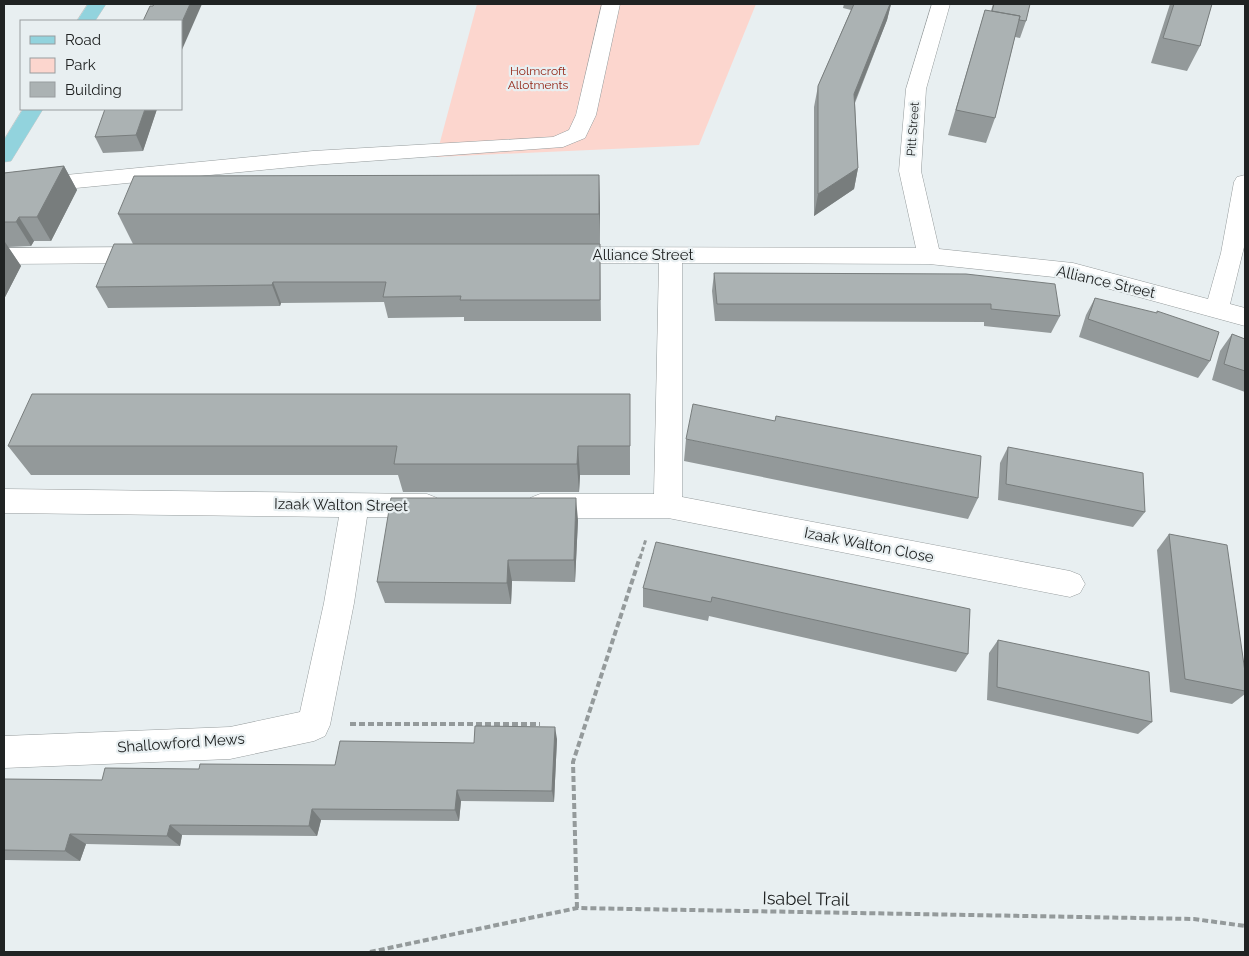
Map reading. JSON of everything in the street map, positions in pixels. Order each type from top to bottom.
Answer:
[{"type":"main road","points":[[87,20],[97,4]]},
{"type":"main road","points":[[4,156],[32,110]]},
{"type":"street","points":[[4,188],[184,169],[303,159],[556,143],[578,134],[586,115],[611,4]]},
{"type":"street","name":"Pitt Street","points":[[930,256],[910,171],[916,90],[941,4]]},
{"type":"street","points":[[1217,309],[1232,253],[1245,182]]},
{"type":"street","points":[[4,256],[170,254]]},
{"type":"street","name":"Alliance Street","points":[[542,255],[930,256],[1073,271],[1245,317]]},
{"type":"street","points":[[519,506],[668,506],[671,256]]},
{"type":"street","name":"Izaak Walton Street","points":[[4,501],[451,506]]},
{"type":"street","points":[[314,725],[339,603],[355,506]]},
{"type":"street","name":"Izaak Walton Close","points":[[668,506],[1070,584]]},
{"type":"street","name":"Shallowford Mews","points":[[4,752],[230,743],[314,725]]},
{"type":"path","points":[[577,908],[572,762],[649,530],[668,506]]},
{"type":"path","points":[[314,725],[540,724]]},
{"type":"path","name":"Isabel Trail","points":[[370,952],[577,908],[1194,919],[1245,926]]},
{"type":"green space","name":"Holmcroft Allotments","points":[[477,4],[756,4],[699,145],[436,157]]},
{"type":"building","points":[[154,4],[190,4],[182,22],[182,20],[143,20],[150,6]]},
{"type":"building","points":[[854,4],[890,4],[854,94],[858,168],[818,194],[818,86]]},
{"type":"building","points":[[994,4],[1030,4],[1026,21],[1019,20],[1020,16],[992,11]]},
{"type":"building","points":[[1174,4],[1212,4],[1200,46],[1163,38]]},
{"type":"building","points":[[985,10],[1020,16],[995,118],[956,110]]},
{"type":"building","points":[[105,110],[145,110],[136,135],[95,137]]},
{"type":"building","points":[[64,166],[37,217],[19,217],[16,222],[4,222],[4,173]]},
{"type":"building","points":[[599,175],[599,214],[118,214],[134,176]]},
{"type":"building","points":[[114,244],[600,244],[600,300],[460,300],[461,296],[383,297],[386,282],[273,282],[272,285],[96,287]]},
{"type":"building","points":[[714,273],[966,274],[1055,284],[1060,316],[991,309],[991,304],[717,304]]},
{"type":"building","points":[[1095,298],[1157,313],[1157,311],[1219,332],[1210,361],[1088,319]]},
{"type":"building","points":[[1232,334],[1245,339],[1245,371],[1224,364]]},
{"type":"building","points":[[32,394],[630,394],[630,446],[578,446],[577,464],[394,464],[397,446],[8,446]]},
{"type":"building","points":[[693,404],[775,421],[776,416],[981,456],[978,498],[686,439]]},
{"type":"building","points":[[1008,447],[1143,473],[1145,512],[1006,484]]},
{"type":"building","points":[[391,498],[576,498],[574,560],[508,560],[507,583],[377,582]]},
{"type":"building","points":[[1169,534],[1227,545],[1245,672],[1245,691],[1185,679]]},
{"type":"building","points":[[656,542],[970,609],[968,654],[712,597],[711,602],[643,588]]},
{"type":"building","points":[[998,640],[1149,672],[1152,722],[997,687]]},
{"type":"building","points":[[475,726],[555,727],[552,791],[457,790],[455,810],[312,809],[309,826],[170,825],[167,836],[70,834],[65,851],[4,850],[4,779],[102,780],[105,768],[199,769],[200,764],[335,765],[340,741],[474,743]]}]
